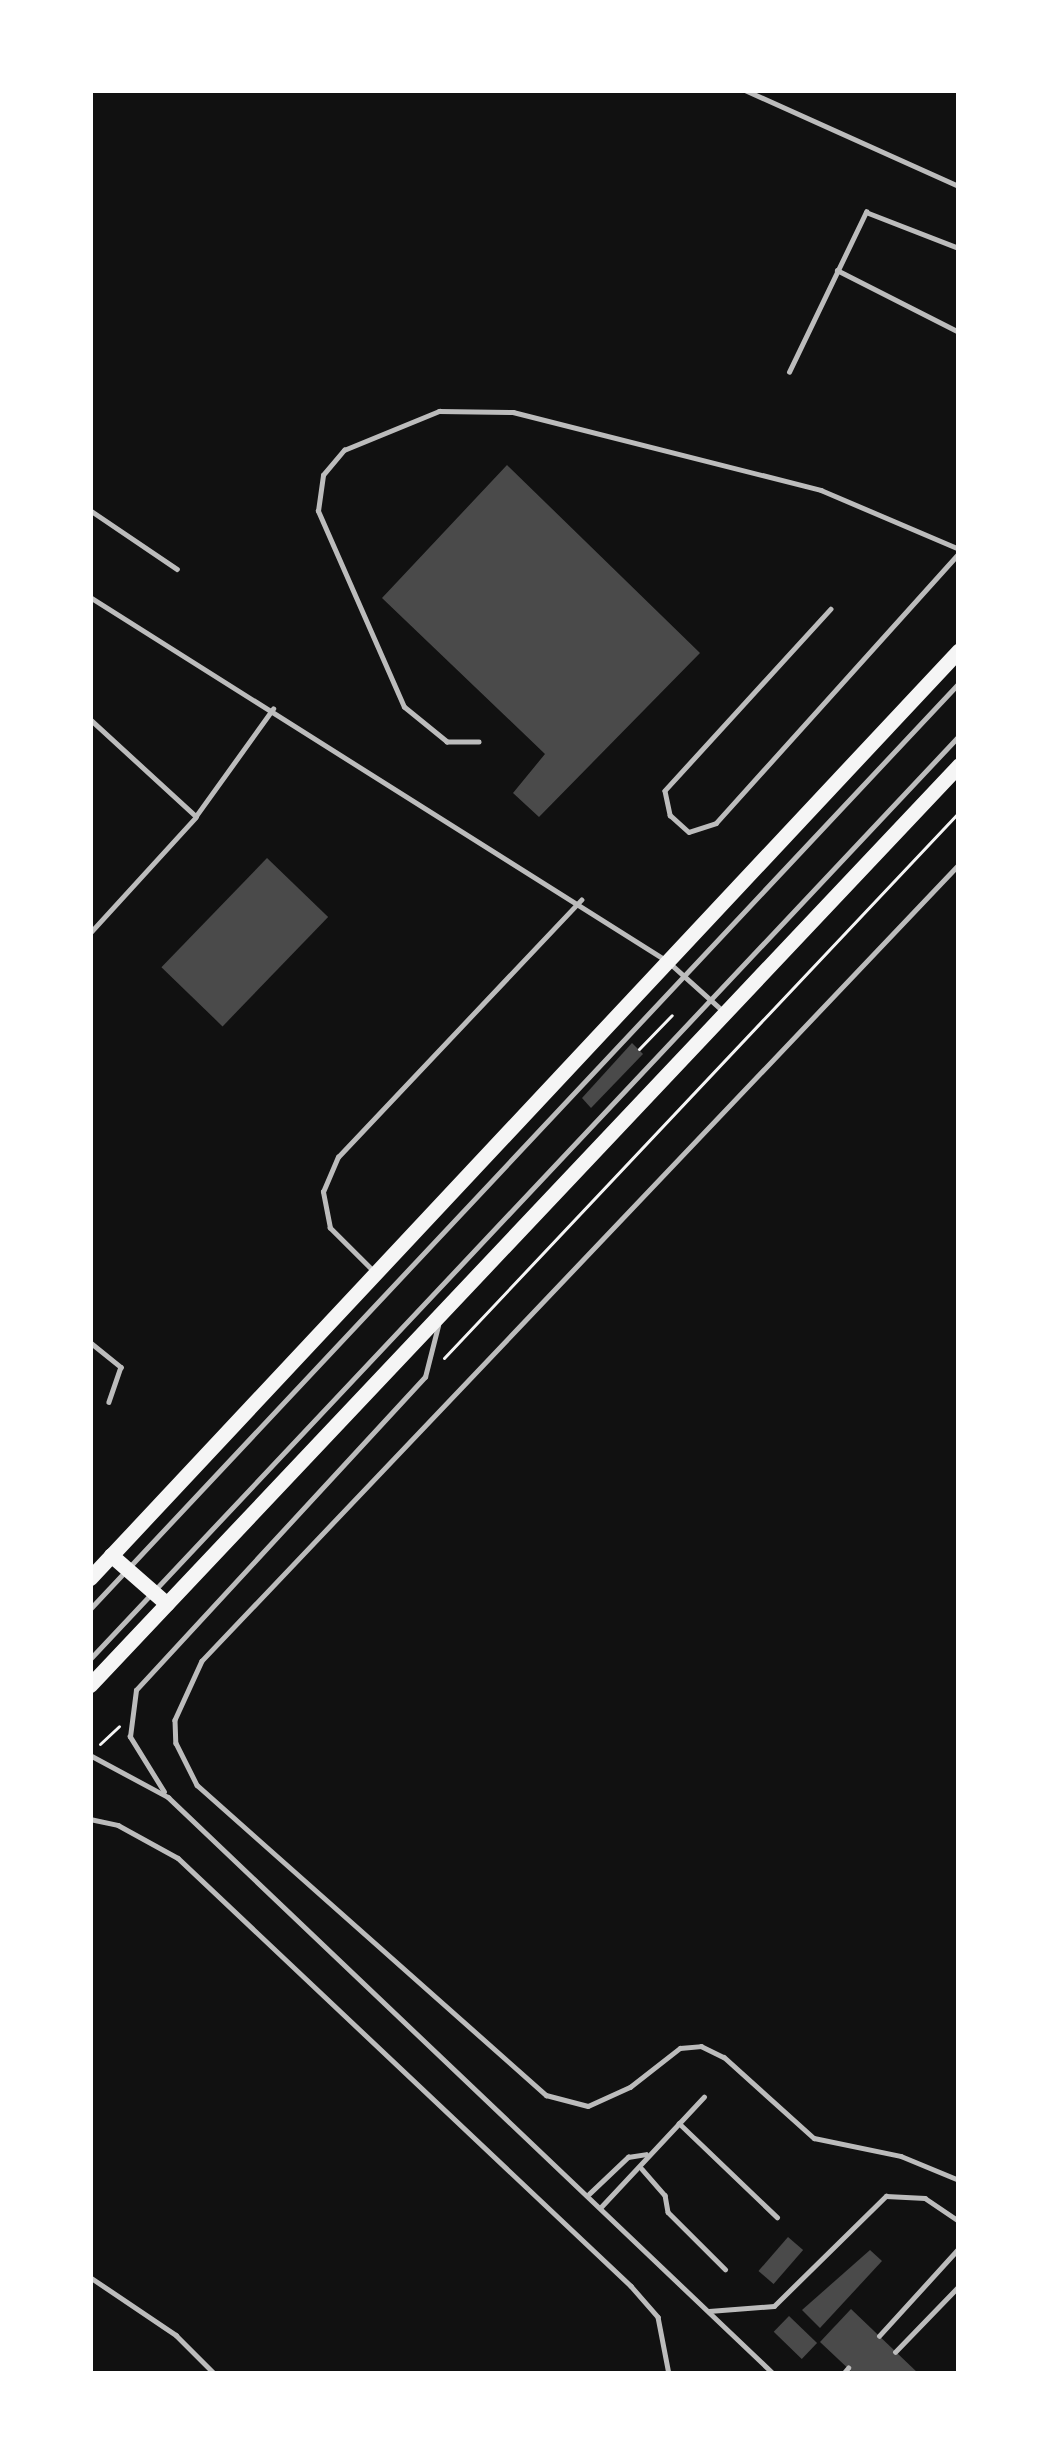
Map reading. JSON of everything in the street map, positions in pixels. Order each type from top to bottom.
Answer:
[{"type":"main road","points":[[90,1578],[959,650]]},
{"type":"main road","points":[[90,1685],[160,1598],[439,1321],[959,765]]},
{"type":"main road","points":[[111,1556],[160,1598]]},
{"type":"lane","points":[[746,90],[959,186]]},
{"type":"lane","points":[[789,372],[866,212],[959,248]]},
{"type":"lane","points":[[837,270],[959,332]]},
{"type":"lane","points":[[479,742],[447,742],[404,707],[317,511],[323,475],[344,450],[439,411],[513,412],[820,490],[959,551],[716,823],[689,832],[663,803],[665,791],[831,609]]},
{"type":"lane","points":[[90,510],[177,569]]},
{"type":"lane","points":[[90,597],[581,900],[684,975],[726,1014]]},
{"type":"lane","points":[[90,1609],[131,1571],[959,683]]},
{"type":"lane","points":[[90,933],[196,816],[273,709]]},
{"type":"lane","points":[[90,719],[196,816]]},
{"type":"lane","points":[[90,1659],[160,1598],[709,997],[959,736]]},
{"type":"lane","points":[[959,865],[202,1661],[175,1720],[184,1767],[197,1785],[546,2095],[588,2106],[631,2087],[680,2048],[700,2046],[724,2057],[814,2138],[901,2156],[959,2180]]},
{"type":"lane","points":[[375,1274],[330,1228],[323,1192],[338,1157],[581,900]]},
{"type":"lane","points":[[439,1321],[434,1366],[136,1690],[129,1718],[137,1754],[168,1797],[774,2374]]},
{"type":"lane","points":[[90,1342],[121,1367],[109,1402]]},
{"type":"lane","points":[[90,1755],[168,1797]]},
{"type":"lane","points":[[90,1819],[118,1825],[178,1858],[631,2286],[663,2330],[669,2374]]},
{"type":"lane","points":[[600,2208],[642,2169],[646,2154],[704,2097]]},
{"type":"lane","points":[[679,2123],[777,2217]]},
{"type":"lane","points":[[587,2195],[628,2157],[646,2154]]},
{"type":"lane","points":[[642,2169],[665,2194],[668,2212],[725,2270]]},
{"type":"lane","points":[[709,2311],[774,2306],[886,2197],[925,2198],[959,2222]]},
{"type":"lane","points":[[879,2336],[959,2248]]},
{"type":"lane","points":[[90,2277],[176,2336],[215,2374]]},
{"type":"lane","points":[[895,2351],[959,2285]]},
{"type":"lane","points":[[754,2374],[764,2364]]},
{"type":"path","points":[[434,1366],[959,812]]},
{"type":"path","points":[[639,1049],[672,1016]]},
{"type":"path","points":[[90,1755],[129,1718]]},
{"type":"building","points":[[507,465],[700,653],[539,817],[513,793],[545,754],[382,598]]},
{"type":"building","points":[[267,858],[328,917],[223,1026],[161,967]]},
{"type":"building","points":[[632,1043],[643,1054],[591,1108],[582,1098]]},
{"type":"building","points":[[788,2237],[803,2250],[774,2284],[758,2271]]},
{"type":"building","points":[[870,2250],[882,2261],[820,2328],[802,2310]]},
{"type":"building","points":[[851,2309],[919,2374],[854,2374],[820,2342]]},
{"type":"building","points":[[789,2316],[817,2343],[802,2359],[774,2332]]}]
